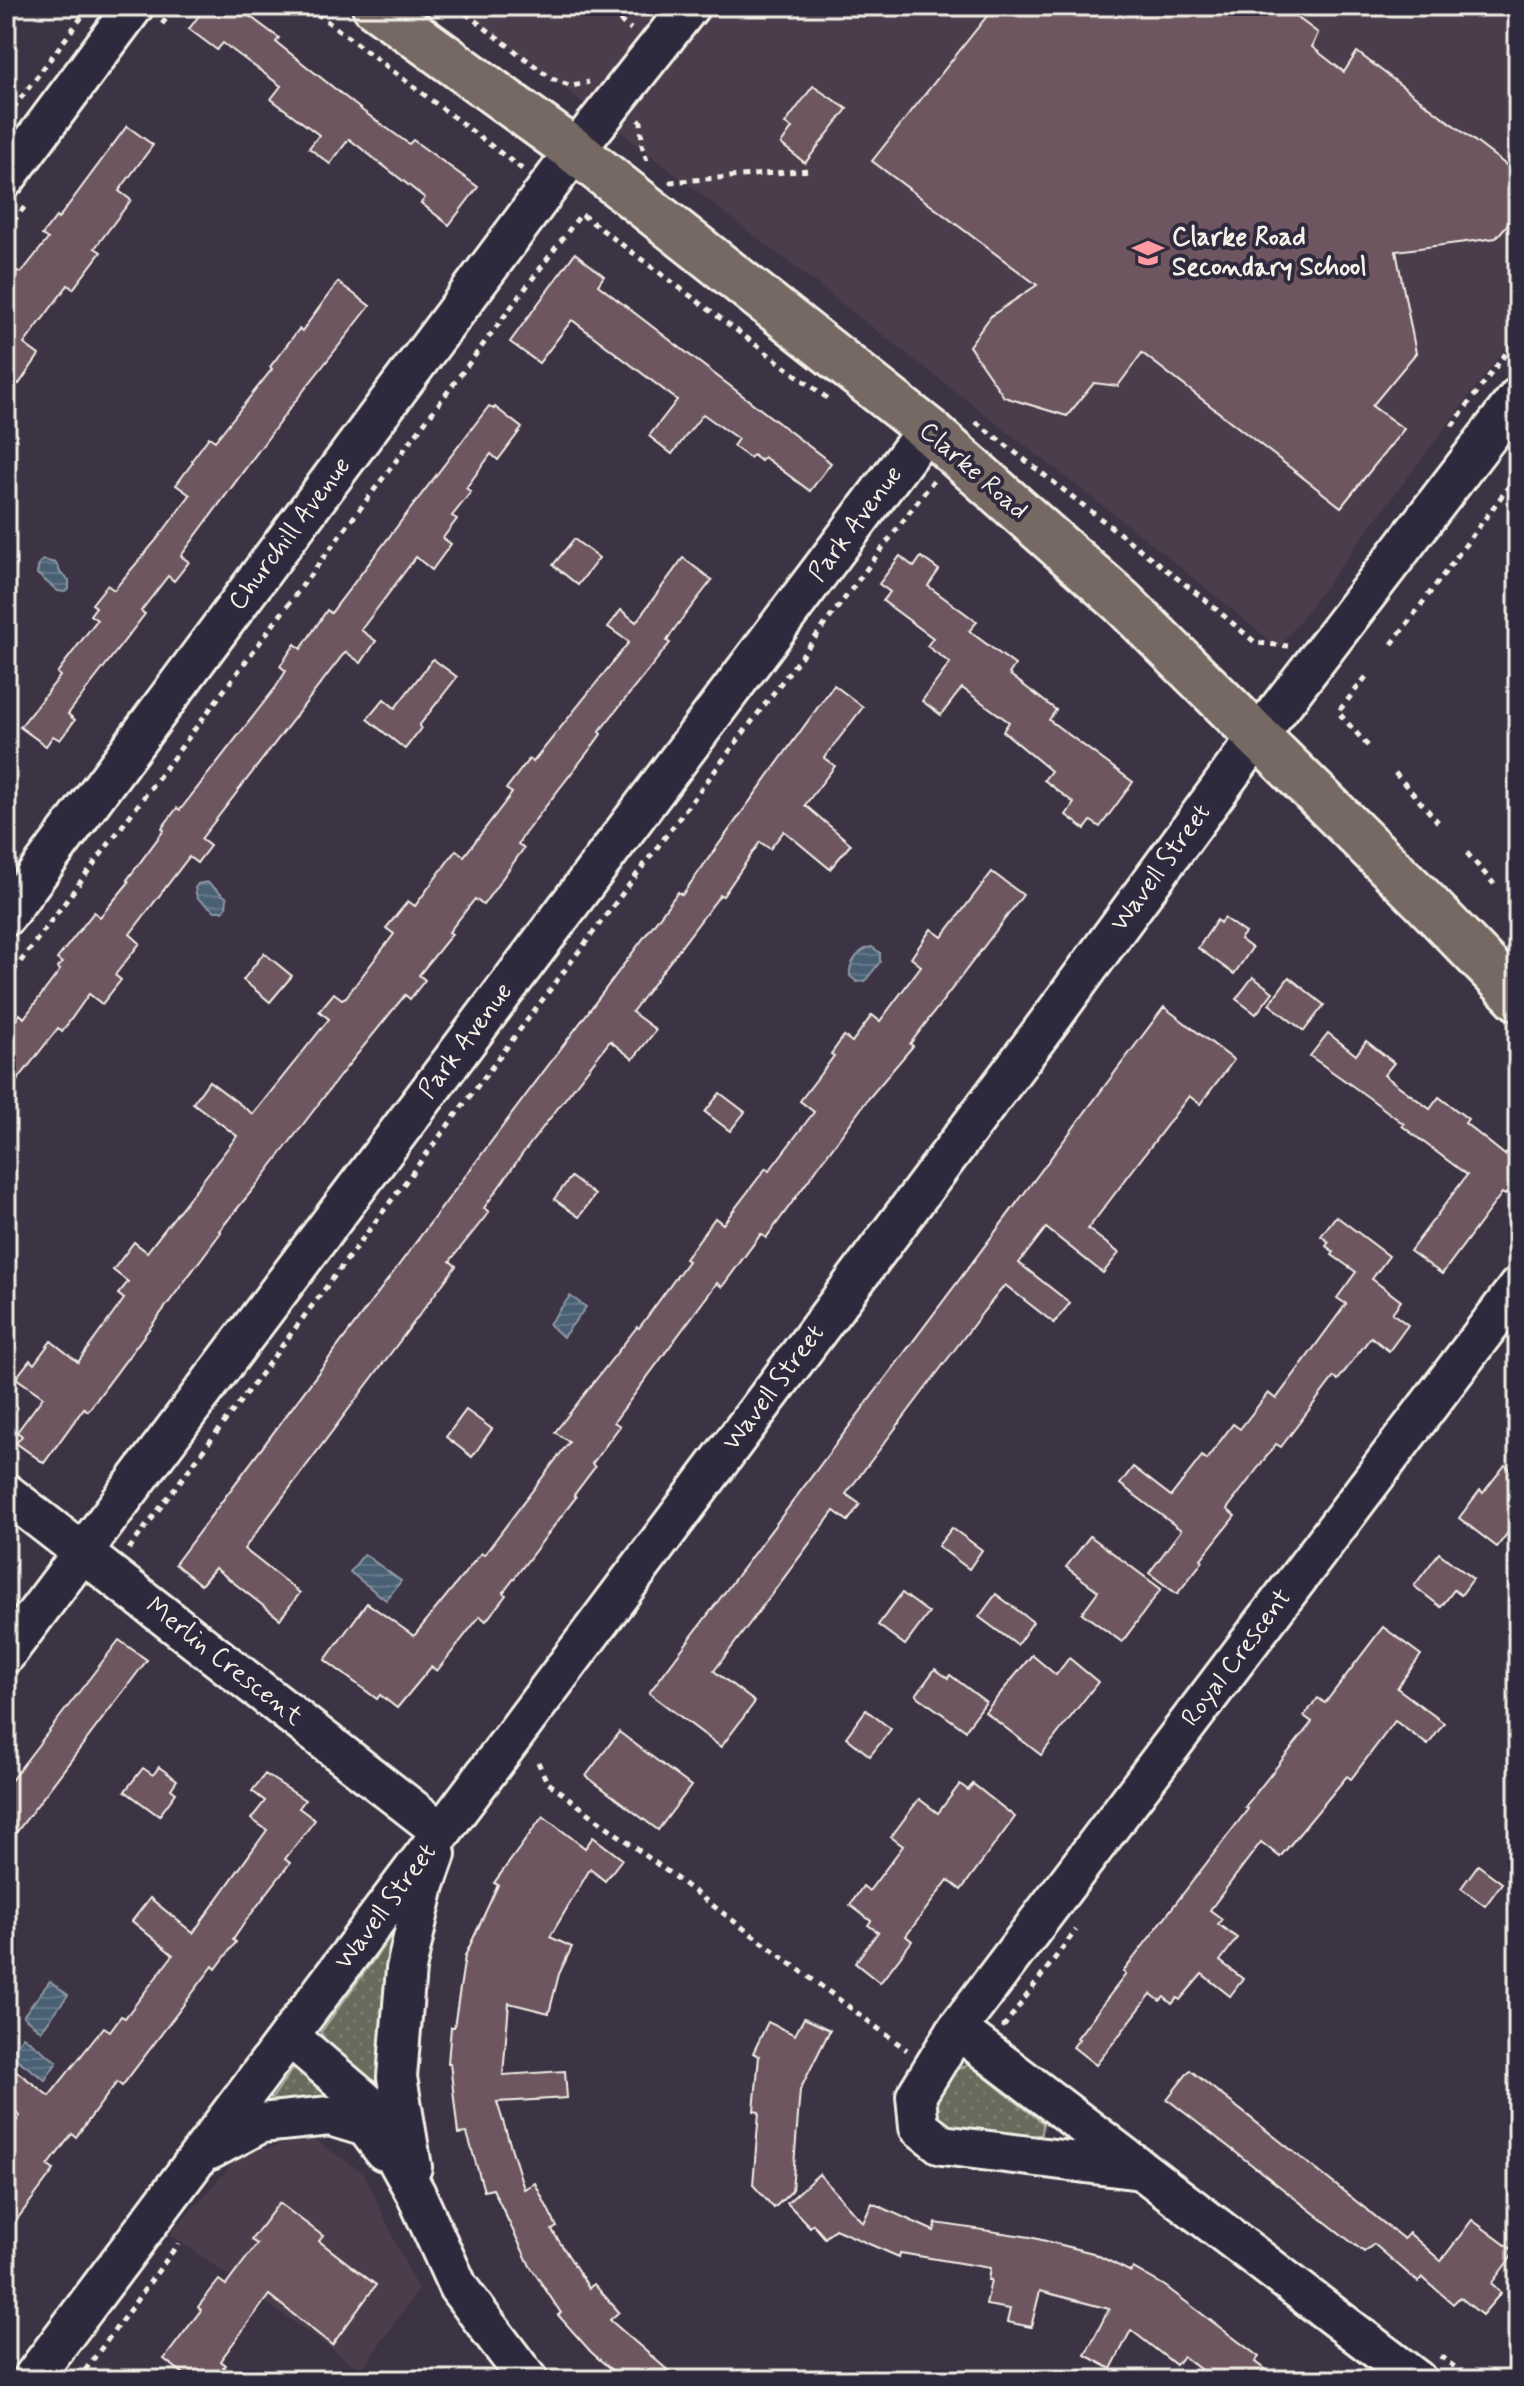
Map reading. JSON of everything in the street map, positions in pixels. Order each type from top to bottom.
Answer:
[{"type":"main road","name":"Clarke Road","points":[[375,6],[575,151],[927,429],[1122,602],[1518,998]]},
{"type":"street","points":[[6,178],[134,6]]},
{"type":"street","name":"Churchill Avenue","points":[[6,916],[575,151],[604,91],[690,6]]},
{"type":"street","name":"Wavell Street","points":[[31,2380],[1051,1019],[1258,736],[1518,397]]},
{"type":"street","name":"Park Avenue","points":[[6,1654],[927,429]]},
{"type":"street","name":"Royal Crescent","points":[[1141,2170],[942,2145],[919,2127],[916,2096],[957,2029],[1518,1287]]},
{"type":"street","name":"Merlin Crescent","points":[[6,1493],[442,1832]]},
{"type":"street","points":[[416,2194],[397,2077],[406,1969],[425,1885],[442,1832]]},
{"type":"street","points":[[957,2029],[1417,2380]]},
{"type":"street","points":[[289,2036],[364,2100],[416,2194],[458,2287],[528,2380]]},
{"type":"street","points":[[200,2155],[261,2123],[330,2116],[366,2127],[416,2194]]},
{"type":"path","points":[[6,118],[90,6]]},
{"type":"path","points":[[307,6],[526,173]]},
{"type":"path","points":[[456,6],[552,79],[604,91],[641,122],[642,145],[648,164],[682,191]]},
{"type":"path","points":[[600,6],[633,31],[629,36]]},
{"type":"path","points":[[671,182],[810,170]]},
{"type":"path","points":[[6,981],[581,214],[830,400]]},
{"type":"path","points":[[1444,437],[1518,337]]},
{"type":"path","points":[[1040,472],[1256,643],[1288,647],[1297,634]]},
{"type":"path","points":[[1392,644],[1518,474]]},
{"type":"path","points":[[126,1553],[933,481]]},
{"type":"path","points":[[1366,677],[1338,712],[1368,746]]},
{"type":"path","points":[[1395,773],[1438,822]]},
{"type":"path","points":[[1467,853],[1494,884]]},
{"type":"path","points":[[538,1762],[547,1782],[933,2068]]},
{"type":"path","points":[[78,2380],[178,2244]]},
{"type":"shaded area","name":"Clarke Road Secondary School","points":[[458,6],[1518,6],[1518,331],[1279,648],[1143,537]]},
{"type":"shaded area","points":[[312,2138],[364,2173],[418,2291],[361,2370],[170,2234],[241,2154]]},
{"type":"green space","points":[[409,1912],[386,2098],[326,2047],[321,2032]]},
{"type":"green space","points":[[968,2064],[1043,2123],[1042,2134],[1031,2137],[943,2126],[930,2113],[946,2075]]},
{"type":"green space","points":[[295,2066],[363,2115],[267,2105]]},
{"type":"water","points":[[43,560],[56,563],[61,574],[69,580],[69,589],[58,591],[37,574],[39,563]]},
{"type":"water","points":[[207,882],[227,898],[223,911],[215,911],[197,898],[195,888]]},
{"type":"water","points":[[872,947],[880,953],[880,962],[865,981],[857,982],[850,976],[853,962],[859,953]]},
{"type":"water","points":[[570,1296],[586,1307],[563,1337],[549,1324]]},
{"type":"water","points":[[364,1554],[401,1581],[386,1600],[350,1572]]},
{"type":"water","points":[[50,1981],[68,1995],[41,2031],[23,2016]]},
{"type":"water","points":[[23,2036],[57,2062],[45,2080],[10,2054]]},
{"type":"building","points":[[206,6],[236,6],[279,38],[276,42],[363,111],[409,144],[413,140],[478,187],[449,225],[421,203],[425,198],[349,139],[330,164],[309,148],[319,135],[271,99],[281,86],[223,43],[217,50],[189,29]]},
{"type":"building","points":[[995,6],[1282,6],[1318,33],[1312,47],[1344,72],[1357,52],[1518,174],[1518,212],[1496,238],[1396,251],[1416,353],[1372,406],[1404,429],[1341,507],[1142,353],[1118,386],[1094,383],[1067,416],[1004,397],[969,346],[991,316],[1037,285],[872,161]]},
{"type":"building","points":[[813,86],[847,109],[805,163],[781,144],[792,128],[785,124]]},
{"type":"building","points":[[127,126],[153,145],[119,191],[131,200],[95,248],[101,252],[73,289],[68,285],[24,344],[39,355],[19,384],[6,375],[6,286],[18,271],[21,273],[48,239],[42,235],[56,217],[58,219]]},
{"type":"building","points":[[575,253],[604,276],[598,285],[831,463],[810,491],[764,457],[761,461],[753,455],[750,458],[733,446],[738,439],[703,414],[672,454],[649,436],[677,400],[572,320],[539,363],[510,342]]},
{"type":"building","points":[[338,282],[370,306],[181,556],[189,562],[174,581],[168,576],[141,611],[145,614],[68,714],[75,720],[60,740],[53,736],[46,746],[20,727],[60,676],[57,673],[97,620],[90,615],[96,607],[92,604],[107,585],[114,590],[158,538],[190,495],[176,485],[192,460],[209,437],[215,441]]},
{"type":"building","points":[[489,406],[495,407],[522,428],[498,460],[491,454],[466,488],[471,492],[452,516],[457,519],[443,538],[451,544],[432,570],[416,557],[361,630],[376,641],[361,663],[346,652],[342,656],[201,839],[210,846],[197,863],[189,857],[130,934],[140,943],[115,975],[121,980],[102,1004],[89,994],[62,1032],[58,1028],[6,1095],[6,1032],[20,1014],[24,1018],[60,970],[57,968],[62,963],[57,959],[94,912],[100,917],[129,882],[127,880],[177,808],[180,810],[276,687],[286,671],[280,666],[295,644],[301,649],[327,610],[331,613]]},
{"type":"building","points":[[574,539],[599,558],[578,585],[553,565]]},
{"type":"building","points":[[900,556],[914,567],[921,557],[939,570],[928,586],[977,622],[969,631],[1015,665],[1009,674],[1056,710],[1049,720],[1133,782],[1100,827],[1091,821],[1085,829],[1066,815],[1074,803],[1044,780],[1051,771],[1003,731],[1009,722],[962,688],[941,715],[922,701],[950,663],[927,646],[933,638],[883,601],[890,592],[879,584]]},
{"type":"building","points":[[683,558],[712,580],[675,628],[667,641],[670,643],[599,732],[601,734],[594,744],[525,833],[518,844],[524,848],[483,905],[475,899],[449,932],[452,934],[419,975],[425,980],[410,999],[405,995],[342,1073],[219,1231],[88,1411],[84,1408],[44,1463],[16,1443],[22,1436],[17,1432],[43,1397],[16,1378],[30,1360],[34,1364],[51,1341],[78,1362],[124,1299],[118,1294],[128,1282],[113,1270],[134,1242],[147,1252],[237,1136],[193,1103],[209,1081],[253,1114],[329,1019],[319,1011],[334,993],[342,999],[346,997],[394,934],[386,928],[408,901],[415,906],[456,850],[464,856],[512,793],[506,789],[529,759],[533,762],[629,642],[608,627],[621,610],[636,622]]},
{"type":"building","points":[[433,659],[457,677],[405,749],[367,719],[384,699],[395,708]]},
{"type":"building","points":[[834,685],[863,707],[824,758],[835,766],[805,805],[851,844],[830,869],[784,831],[770,849],[760,842],[723,896],[720,895],[632,1012],[656,1030],[633,1059],[610,1041],[523,1153],[484,1208],[489,1212],[450,1261],[456,1266],[244,1549],[300,1593],[280,1619],[215,1568],[201,1585],[175,1564],[678,892],[682,895]]},
{"type":"building","points":[[992,872],[1023,895],[910,1044],[913,1046],[868,1099],[766,1238],[761,1234],[722,1287],[717,1283],[614,1422],[620,1426],[592,1464],[595,1467],[574,1495],[576,1497],[503,1593],[506,1595],[486,1621],[480,1616],[437,1671],[431,1667],[397,1708],[380,1695],[377,1699],[325,1660],[367,1603],[414,1636],[481,1553],[484,1555],[569,1442],[555,1432],[639,1328],[715,1218],[723,1224],[814,1112],[800,1101],[834,1056],[831,1054],[844,1036],[852,1042],[872,1015],[880,1021],[921,966],[911,958],[931,929],[942,937]]},
{"type":"building","points":[[1224,918],[1245,933],[1240,939],[1252,948],[1234,974],[1198,948],[1217,920],[1220,923]]},
{"type":"building","points":[[264,953],[292,976],[270,1002],[243,980]]},
{"type":"building","points":[[1253,977],[1273,992],[1256,1014],[1236,999]]},
{"type":"building","points":[[1289,977],[1324,1005],[1304,1031],[1269,1004]]},
{"type":"building","points":[[1164,1007],[1234,1060],[1200,1104],[1189,1096],[1088,1229],[1119,1253],[1103,1273],[1046,1228],[1019,1263],[1070,1303],[1054,1323],[1005,1285],[983,1312],[846,1494],[860,1504],[848,1521],[834,1511],[714,1671],[755,1702],[721,1747],[649,1693]]},
{"type":"building","points":[[1328,1033],[1356,1055],[1366,1041],[1394,1063],[1384,1075],[1430,1109],[1439,1097],[1468,1119],[1465,1123],[1505,1155],[1518,1138],[1518,1179],[1505,1195],[1502,1193],[1442,1274],[1410,1251],[1467,1175],[1402,1126],[1404,1124],[1310,1056]]},
{"type":"building","points":[[720,1093],[745,1112],[730,1131],[705,1112]]},
{"type":"building","points":[[571,1177],[595,1195],[579,1217],[554,1199]]},
{"type":"building","points":[[1336,1216],[1389,1256],[1372,1279],[1401,1301],[1392,1313],[1408,1325],[1389,1351],[1371,1337],[1338,1380],[1334,1377],[1281,1447],[1276,1444],[1227,1509],[1235,1516],[1177,1594],[1149,1573],[1181,1530],[1120,1484],[1133,1467],[1171,1496],[1202,1456],[1206,1460],[1233,1424],[1240,1429],[1268,1393],[1276,1399],[1346,1304],[1337,1298],[1356,1272],[1332,1255],[1334,1252],[1326,1246],[1329,1242],[1321,1236]]},
{"type":"building","points":[[466,1410],[492,1429],[472,1457],[446,1437]]},
{"type":"building","points":[[1505,1465],[1518,1475],[1518,1519],[1497,1547],[1459,1518],[1480,1490],[1483,1493]]},
{"type":"building","points":[[952,1528],[982,1550],[969,1569],[938,1546]]},
{"type":"building","points":[[1090,1536],[1161,1589],[1122,1642],[1082,1613],[1098,1591],[1066,1567]]},
{"type":"building","points":[[1439,1553],[1473,1579],[1461,1595],[1454,1590],[1441,1607],[1414,1586]]},
{"type":"building","points":[[902,1593],[929,1613],[905,1645],[878,1625]]},
{"type":"building","points":[[996,1594],[1033,1622],[1017,1645],[979,1617]]},
{"type":"building","points":[[1383,1627],[1421,1655],[1397,1688],[1444,1723],[1428,1745],[1395,1721],[1351,1779],[1347,1776],[1280,1857],[1261,1842],[1210,1910],[1222,1919],[1218,1924],[1237,1938],[1220,1961],[1243,1979],[1230,1996],[1202,1974],[1180,2000],[1177,1998],[1172,2004],[1164,1997],[1160,2001],[1151,1994],[1096,2065],[1073,2047],[1077,2038],[1126,1974],[1123,1972],[1248,1809],[1245,1807],[1312,1722],[1304,1716],[1318,1698],[1325,1703]]},
{"type":"building","points":[[119,1640],[147,1660],[6,1846],[6,1787]]},
{"type":"building","points":[[1032,1655],[1056,1675],[1069,1658],[1098,1682],[1041,1755],[985,1712]]},
{"type":"building","points":[[935,1669],[948,1678],[950,1675],[986,1702],[965,1730],[916,1695]]},
{"type":"building","points":[[866,1710],[891,1729],[870,1756],[846,1737]]},
{"type":"building","points":[[619,1732],[691,1786],[658,1830],[586,1776]]},
{"type":"building","points":[[159,1767],[177,1780],[171,1789],[176,1793],[159,1816],[125,1791],[143,1768],[153,1775]]},
{"type":"building","points":[[265,1774],[305,1800],[299,1808],[315,1820],[285,1859],[290,1863],[245,1922],[233,1940],[236,1942],[216,1969],[213,1966],[122,2086],[117,2082],[76,2137],[72,2134],[48,2166],[54,2170],[6,2234],[6,2136],[20,2116],[6,2105],[6,2063],[49,2096],[104,2027],[110,2031],[121,2016],[125,2018],[173,1955],[132,1921],[150,1898],[193,1933],[267,1830],[251,1819],[265,1801],[252,1791]]},
{"type":"building","points":[[960,1784],[968,1790],[973,1784],[1015,1817],[961,1890],[948,1880],[906,1936],[912,1941],[880,1983],[855,1963],[878,1932],[868,1925],[871,1921],[850,1905],[863,1886],[869,1891],[903,1846],[891,1837],[919,1799],[938,1813]]},
{"type":"building","points":[[543,1816],[585,1848],[593,1837],[622,1859],[605,1881],[590,1869],[550,1937],[572,1947],[559,1974],[549,2013],[509,2003],[503,2075],[565,2071],[567,2098],[497,2102],[524,2189],[535,2183],[557,2227],[552,2230],[589,2288],[594,2284],[619,2312],[610,2320],[679,2380],[623,2380],[591,2352],[558,2315],[561,2313],[530,2266],[493,2189],[484,2191],[467,2133],[458,2134],[448,2063],[451,2027],[454,2027],[465,1956],[498,1885],[494,1883]]},
{"type":"building","points":[[1478,1865],[1502,1883],[1485,1906],[1461,1888]]},
{"type":"building","points":[[804,2018],[830,2030],[800,2090],[792,2191],[774,2208],[753,2185],[759,2112],[754,2111],[759,2056],[753,2053],[768,2022],[795,2035]]},
{"type":"building","points":[[1190,2070],[1404,2239],[1409,2233],[1441,2261],[1472,2220],[1515,2252],[1491,2284],[1501,2293],[1482,2315],[1460,2297],[1453,2304],[1422,2277],[1418,2282],[1374,2244],[1364,2252],[1167,2099]]},
{"type":"building","points":[[819,2174],[863,2223],[872,2203],[934,2231],[936,2223],[1030,2237],[1093,2253],[1131,2272],[1133,2268],[1165,2286],[1259,2357],[1255,2362],[1279,2380],[1214,2380],[1183,2356],[1176,2365],[1131,2330],[1111,2369],[1085,2355],[1109,2309],[1040,2291],[1031,2327],[1007,2322],[1010,2309],[986,2305],[990,2268],[900,2253],[899,2257],[835,2229],[825,2238],[787,2203]]},
{"type":"building","points":[[279,2203],[323,2236],[319,2241],[376,2285],[332,2345],[269,2295],[220,2361],[239,2380],[192,2380],[164,2359],[219,2280],[226,2285],[257,2244],[251,2240]]},
{"type":"place","name":"Clarke Road Secondary School","points":[[1148,253]]}]
